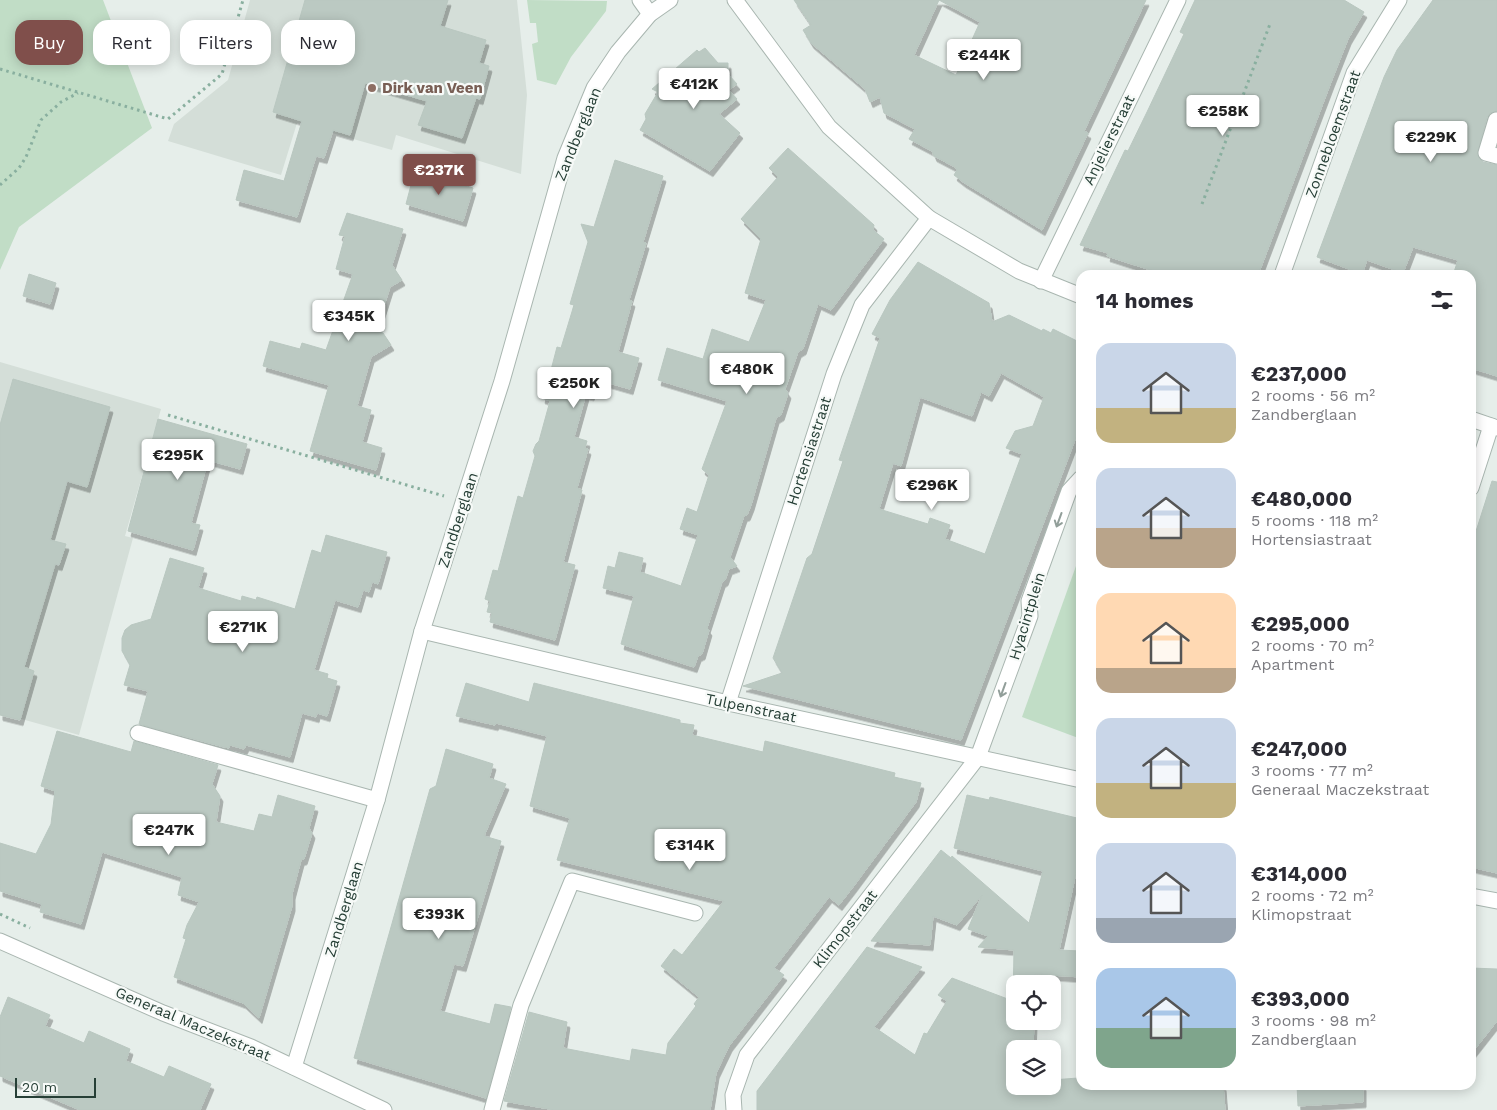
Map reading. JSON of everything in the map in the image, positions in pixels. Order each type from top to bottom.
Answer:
[{"type":"street","points":[[640,0],[650,14]]},
{"type":"street","name":"Zandberglaan","points":[[294,1067],[377,800],[422,631],[502,381],[565,158],[594,88],[618,52],[650,14],[670,0]]},
{"type":"street","points":[[735,0],[829,127],[929,218],[1019,271],[1076,294]]},
{"type":"street","name":"Anjelierstraat","points":[[1041,280],[1178,0]]},
{"type":"street","name":"Zonnebloemstraat","points":[[1284,270],[1354,73],[1396,1]]},
{"type":"street","points":[[1496,120],[1486,153],[1497,156]]},
{"type":"street","name":"Hortensiastraat","points":[[728,704],[834,374],[862,305],[929,218]]},
{"type":"street","points":[[1476,421],[1494,427],[1476,475]]},
{"type":"street","name":"Hyacintplein","points":[[978,758],[1030,616],[1029,601],[1069,492],[1076,484]]},
{"type":"street","name":"Tulpenstraat","points":[[422,631],[728,704],[1076,779]]},
{"type":"street","points":[[138,733],[377,800]]},
{"type":"street","name":"Klimopstraat","points":[[734,1110],[733,1095],[747,1055],[978,758]]},
{"type":"street","points":[[492,1110],[520,1004],[572,881],[695,913]]},
{"type":"street","points":[[1476,897],[1497,901]]},
{"type":"street","name":"Generaal Maczekstraat","points":[[0,940],[163,1013],[251,1047],[384,1110]]},
{"type":"path","points":[[0,69],[168,119],[222,74],[243,0]]},
{"type":"path","points":[[1202,204],[1270,24]]},
{"type":"path","points":[[0,185],[19,168],[26,157],[41,120],[61,102],[79,92]]},
{"type":"path","points":[[168,415],[464,501]]},
{"type":"shaded area","name":"Dirk van Veen","points":[[250,0],[517,0],[527,95],[521,174],[396,135],[392,150],[297,123],[281,175],[168,141],[174,124],[228,80],[232,65],[271,65],[271,20],[244,20]]},
{"type":"shaded area","points":[[0,362],[161,409],[125,536],[133,538],[79,735],[0,713]]},
{"type":"green space","points":[[0,0],[103,0],[111,20],[93,20],[93,65],[128,65],[152,128],[19,227],[0,270]]},
{"type":"green space","points":[[527,0],[607,1],[606,11],[571,57],[556,85],[537,80],[532,44],[538,42],[536,23],[530,23]]},
{"type":"green space","points":[[1076,566],[1076,737],[1022,717]]},
{"type":"building","points":[[305,0],[448,0],[440,26],[486,40],[479,63],[489,66],[480,99],[476,98],[462,138],[418,125],[427,101],[365,83],[350,135],[333,130],[324,158],[316,156],[297,217],[236,200],[244,170],[284,181],[302,121],[273,112],[286,65],[355,65],[355,20],[299,20]]},
{"type":"building","points":[[794,0],[939,0],[1146,0],[1084,131],[1088,133],[1042,230],[963,182],[954,175],[957,170],[955,167],[934,156],[932,151],[909,139],[915,129],[884,113],[880,97],[870,102],[865,89],[811,43],[803,30],[811,25]],"holes":[[[939,0],[980,22],[956,75],[914,55]]]},
{"type":"building","points":[[1195,0],[1344,0],[1364,12],[1348,39],[1260,270],[1150,270],[1107,256],[1108,253],[1080,245],[1125,150],[1128,151],[1184,34],[1180,32]]},
{"type":"building","points":[[1433,0],[1497,0],[1497,111],[1490,113],[1487,117],[1477,155],[1483,162],[1497,165],[1497,376],[1476,370],[1476,270],[1455,270],[1458,260],[1413,247],[1404,270],[1395,270],[1367,260],[1363,270],[1351,270],[1317,257],[1384,77],[1397,50]]},
{"type":"building","points":[[705,48],[718,63],[728,63],[728,74],[737,84],[729,90],[737,99],[719,114],[740,133],[710,171],[640,130],[646,119],[645,114],[658,92],[652,89],[697,50],[699,52]]},
{"type":"building","points":[[788,148],[874,225],[873,230],[884,239],[831,310],[818,304],[803,349],[798,352],[785,389],[788,393],[781,415],[776,418],[751,505],[747,515],[744,516],[730,557],[737,566],[729,569],[725,580],[722,582],[707,628],[709,630],[702,654],[698,656],[694,667],[621,644],[634,596],[603,588],[608,566],[615,568],[619,552],[643,558],[640,572],[681,586],[698,535],[680,529],[687,508],[697,512],[709,475],[702,469],[727,401],[658,380],[667,348],[703,359],[712,329],[749,342],[766,300],[745,293],[761,239],[741,219],[778,177],[769,168]]},
{"type":"building","points":[[615,160],[663,176],[643,242],[646,243],[629,300],[632,301],[618,352],[639,358],[630,389],[595,379],[591,395],[586,394],[574,437],[587,441],[585,448],[588,449],[577,488],[582,490],[563,562],[575,565],[555,640],[490,622],[492,613],[487,612],[490,601],[485,599],[493,570],[498,571],[518,496],[523,498],[535,456],[533,451],[539,441],[550,401],[542,398],[546,384],[541,375],[551,370],[557,347],[561,348],[574,305],[570,304],[588,242],[581,224],[594,227]]},
{"type":"building","points":[[415,170],[473,188],[463,221],[406,204]]},
{"type":"building","points":[[347,213],[403,229],[392,265],[402,280],[390,287],[376,331],[383,333],[391,345],[371,357],[357,406],[371,410],[362,442],[382,448],[376,470],[310,451],[329,385],[263,366],[270,341],[300,349],[302,343],[326,350],[353,274],[336,269],[345,236],[339,235]]},
{"type":"building","points":[[918,262],[989,303],[992,322],[1009,315],[1042,331],[1043,329],[1051,333],[1053,329],[1076,340],[1076,437],[961,740],[743,686],[782,673],[773,658],[807,558],[812,554],[843,461],[839,460],[880,338],[872,334],[890,300]],"holes":[[[1001,373],[1044,397],[1033,426],[1015,431],[1006,448],[1022,454],[985,554],[945,539],[950,525],[930,518],[928,524],[879,509],[893,463],[901,466],[920,397],[972,416],[981,392],[989,396]]]},
{"type":"building","points":[[29,274],[56,283],[50,304],[23,296]]},
{"type":"building","points":[[13,379],[110,407],[87,487],[67,481],[50,540],[66,544],[59,565],[55,564],[24,667],[34,671],[20,720],[0,715],[0,425]]},
{"type":"building","points":[[158,419],[247,444],[240,469],[208,460],[191,523],[200,525],[193,550],[128,531]]},
{"type":"building","points":[[1492,481],[1497,482],[1497,873],[1476,868],[1476,531]]},
{"type":"building","points":[[326,535],[387,552],[378,584],[372,582],[369,592],[363,590],[358,607],[335,600],[314,670],[328,674],[327,678],[337,681],[327,716],[317,713],[316,717],[302,713],[290,757],[246,745],[244,749],[230,745],[229,748],[224,747],[139,724],[148,691],[124,685],[130,665],[122,651],[122,638],[125,630],[131,625],[151,619],[170,558],[204,568],[198,588],[241,601],[242,596],[256,600],[257,597],[295,609],[312,550],[321,553]]},
{"type":"building","points":[[466,683],[529,702],[534,683],[680,720],[680,723],[694,725],[692,735],[763,752],[765,741],[895,773],[894,777],[921,783],[916,802],[839,905],[829,897],[774,968],[784,975],[729,1046],[716,1073],[710,1110],[555,1110],[504,1101],[529,1012],[567,1022],[563,1048],[630,1061],[632,1049],[666,1055],[668,1043],[696,1006],[694,1004],[699,997],[661,966],[674,949],[682,955],[724,901],[557,860],[570,818],[530,806],[547,736],[496,723],[495,725],[456,716]]},
{"type":"building","points":[[57,731],[131,752],[134,741],[218,765],[212,784],[220,796],[216,822],[254,831],[259,814],[272,817],[278,795],[315,806],[309,828],[312,833],[304,859],[301,860],[292,894],[292,906],[259,1018],[243,1003],[174,977],[186,939],[183,938],[187,925],[199,902],[178,895],[182,877],[102,852],[81,924],[40,912],[42,904],[0,891],[0,843],[36,854],[51,824],[55,791],[41,786]]},
{"type":"building","points":[[446,749],[493,764],[489,778],[506,784],[484,836],[501,841],[463,966],[454,964],[440,1011],[490,1024],[495,1004],[511,1007],[486,1098],[354,1058],[430,789],[436,786]]},
{"type":"building","points":[[967,795],[989,800],[990,797],[1076,818],[1076,873],[1059,950],[1076,951],[1076,977],[1035,974],[1014,975],[1014,950],[978,947],[988,936],[968,929],[982,895],[957,925],[933,916],[930,945],[871,941],[941,850],[951,858],[952,856],[1029,923],[1043,871],[954,848]]},
{"type":"building","points":[[867,947],[922,967],[874,1027],[915,1055],[924,1033],[927,1034],[947,1001],[938,995],[952,978],[1006,998],[1006,1030],[1034,1030],[1033,1040],[1006,1040],[1006,1095],[1061,1095],[1061,1079],[1076,1078],[1076,1090],[1223,1090],[1225,1110],[757,1110],[757,1091]]},
{"type":"building","points":[[1476,968],[1497,969],[1497,1021],[1476,1048]]},
{"type":"building","points":[[8,997],[50,1015],[45,1026],[84,1043],[89,1031],[130,1049],[126,1061],[164,1077],[169,1066],[211,1084],[200,1110],[80,1110],[0,1076],[0,1017]]},
{"type":"building","points":[[1297,1090],[1363,1090],[1363,1102],[1298,1106]]},
{"type":"place","name":"Dirk van Veen","points":[[372,88]]}]
